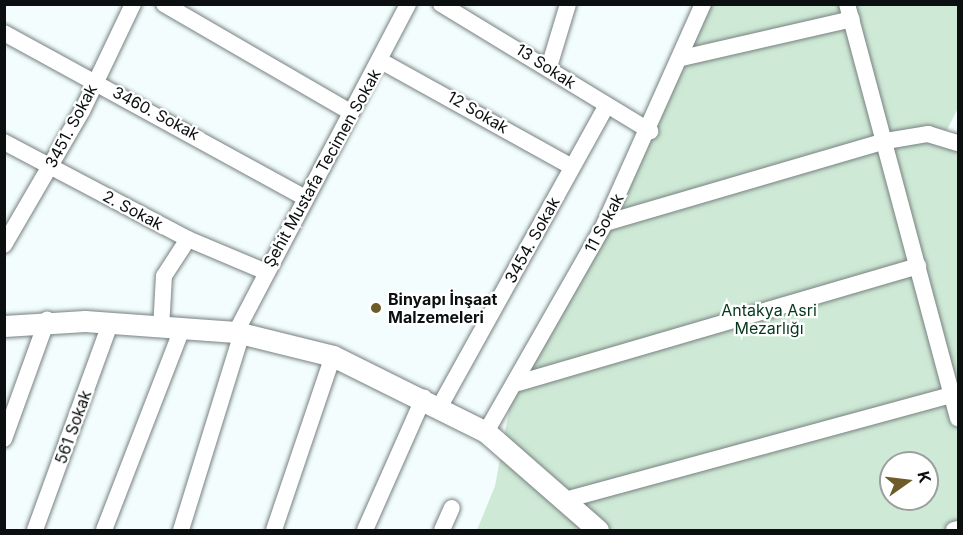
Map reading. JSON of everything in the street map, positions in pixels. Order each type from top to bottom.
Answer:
[{"type":"street","name":"3451. Sokak","points":[[4,245],[50,166],[133,4]]},
{"type":"street","points":[[164,4],[350,112]]},
{"type":"street","name":"Şehit Mustafa Tecimen Sokak","points":[[181,531],[239,333],[264,272],[350,112],[381,61],[408,4]]},
{"type":"street","name":"13 Sokak","points":[[441,4],[549,67],[606,106],[650,131]]},
{"type":"street","points":[[549,67],[568,4]]},
{"type":"street","name":"11 Sokak","points":[[486,432],[518,383],[605,223],[650,131],[703,4]]},
{"type":"street","points":[[682,58],[849,12],[954,394],[958,418]]},
{"type":"street","name":"3460. Sokak","points":[[4,33],[95,80],[304,197]]},
{"type":"street","name":"12 Sokak","points":[[381,61],[572,167]]},
{"type":"street","name":"3454. Sokak","points":[[365,531],[432,402],[606,106]]},
{"type":"street","points":[[605,223],[886,141],[928,134],[958,143]]},
{"type":"street","name":"2. Sokak","points":[[4,142],[188,239],[264,272]]},
{"type":"street","points":[[104,531],[171,331],[164,276],[188,239]]},
{"type":"street","points":[[518,383],[918,266]]},
{"type":"street","points":[[5,439],[47,320]]},
{"type":"street","points":[[4,326],[47,320],[171,331],[239,333],[333,356],[432,402],[486,432],[598,531]]},
{"type":"street","name":"561 Sokak","points":[[35,531],[110,324]]},
{"type":"street","points":[[274,531],[333,356]]},
{"type":"street","points":[[565,500],[954,394]]},
{"type":"street","points":[[442,531],[452,508]]},
{"type":"street","points":[[954,531],[958,529]]},
{"type":"green space","name":"Antakya Asri Mezarlığı","points":[[705,5],[958,5],[958,108],[940,144],[958,152],[958,530],[477,530],[495,486],[510,405]]},
{"type":"place","name":"Binyapı İnşaat Malzemeleri","points":[[376,308]]}]
